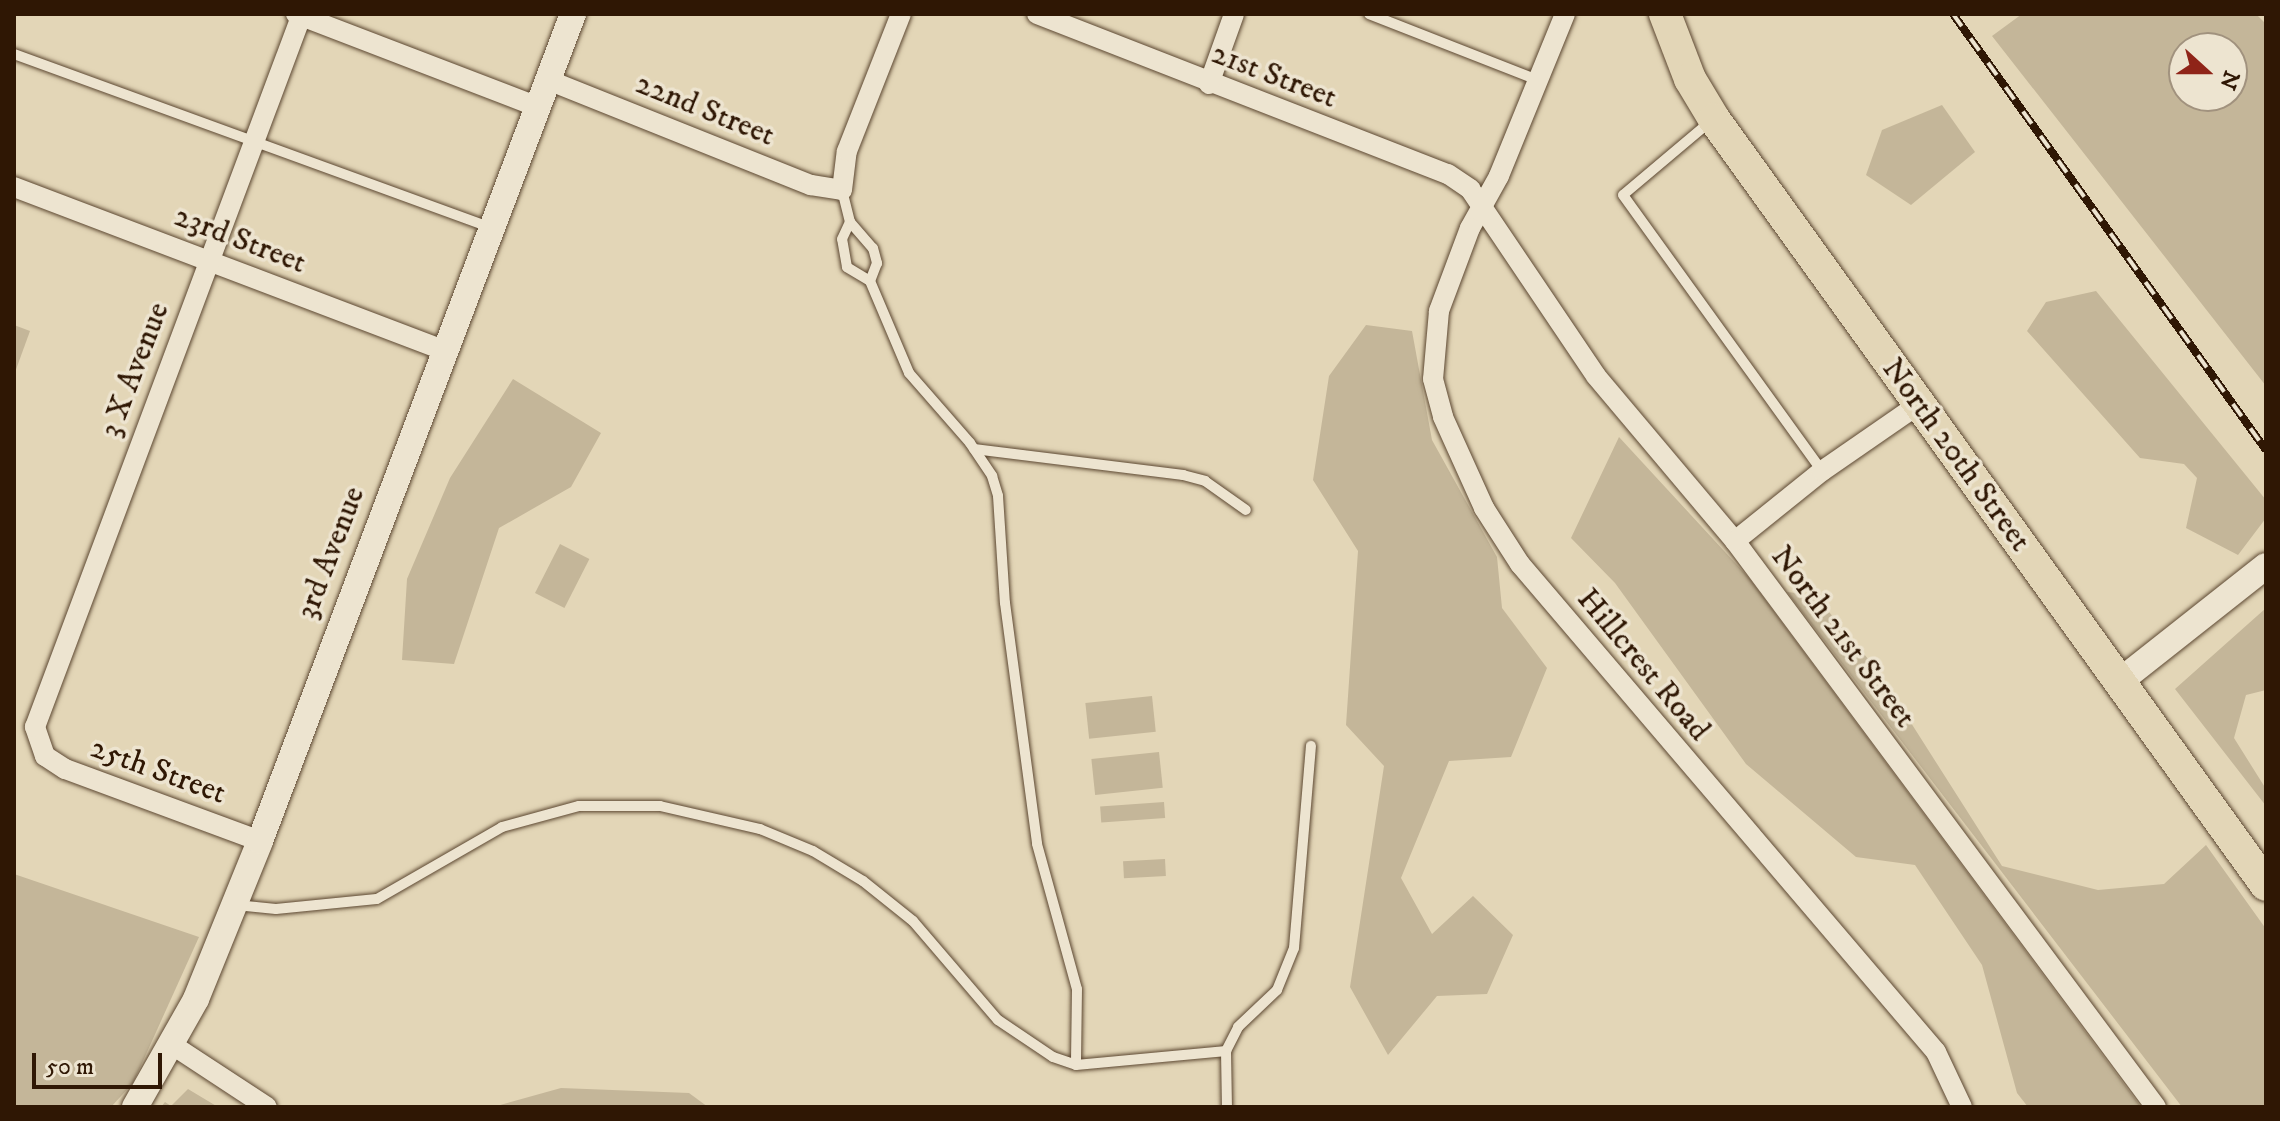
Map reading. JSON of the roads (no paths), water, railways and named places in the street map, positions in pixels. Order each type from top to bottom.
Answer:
[{"type":"main road","name":"North 20th Street","points":[[1665,14],[1690,79],[1714,119],[2266,885]]},
{"type":"street","name":"3rd Avenue","points":[[135,1107],[174,1046],[260,841],[573,14]]},
{"type":"street","points":[[842,190],[847,151],[901,14]]},
{"type":"street","name":"21st Street","points":[[1037,14],[1209,84],[1448,174],[1482,204]]},
{"type":"street","points":[[1209,84],[1234,14]]},
{"type":"street","name":"Hillcrest Road","points":[[1565,14],[1540,81],[1451,273],[1433,338],[1433,379],[1443,417],[1484,508],[1520,564],[1590,650],[1936,1052],[1962,1107]]},
{"type":"street","points":[[300,15],[538,107]]},
{"type":"street","name":"3 X Avenue","points":[[40,748],[35,727],[40,703],[300,15]]},
{"type":"street","name":"22nd Street","points":[[548,80],[811,185],[842,190]]},
{"type":"street","name":"23rd Street","points":[[14,187],[444,350]]},
{"type":"street","name":"North 21st Street","points":[[1482,204],[1596,376],[1735,541],[2156,1107]]},
{"type":"street","points":[[1735,541],[1822,471],[1919,404]]},
{"type":"street","points":[[2119,682],[2266,566]]},
{"type":"street","name":"25th Street","points":[[40,748],[65,769],[260,841]]},
{"type":"street","points":[[174,1046],[267,1107]]},
{"type":"lane","points":[[1369,14],[1540,81]]},
{"type":"lane","points":[[14,54],[491,228]]},
{"type":"lane","points":[[1714,119],[1623,195],[1822,471]]},
{"type":"lane","points":[[842,190],[850,222],[873,248],[877,263],[870,281]]},
{"type":"lane","points":[[850,222],[842,239],[847,267],[870,281],[909,373],[974,449],[998,496],[1005,603],[1037,844],[1077,989],[1076,1065]]},
{"type":"lane","points":[[974,449],[1183,475],[1205,481],[1246,510]]},
{"type":"lane","points":[[1227,1107],[1226,1051],[1238,1027],[1277,990],[1294,948],[1311,746]]},
{"type":"lane","points":[[234,905],[276,909],[377,899],[502,827],[579,806],[660,806],[760,829],[813,851],[863,881],[913,921],[998,1020],[1030,1045],[1076,1065],[1226,1051]]},
{"type":"railway","points":[[1953,14],[2266,450]]}]
